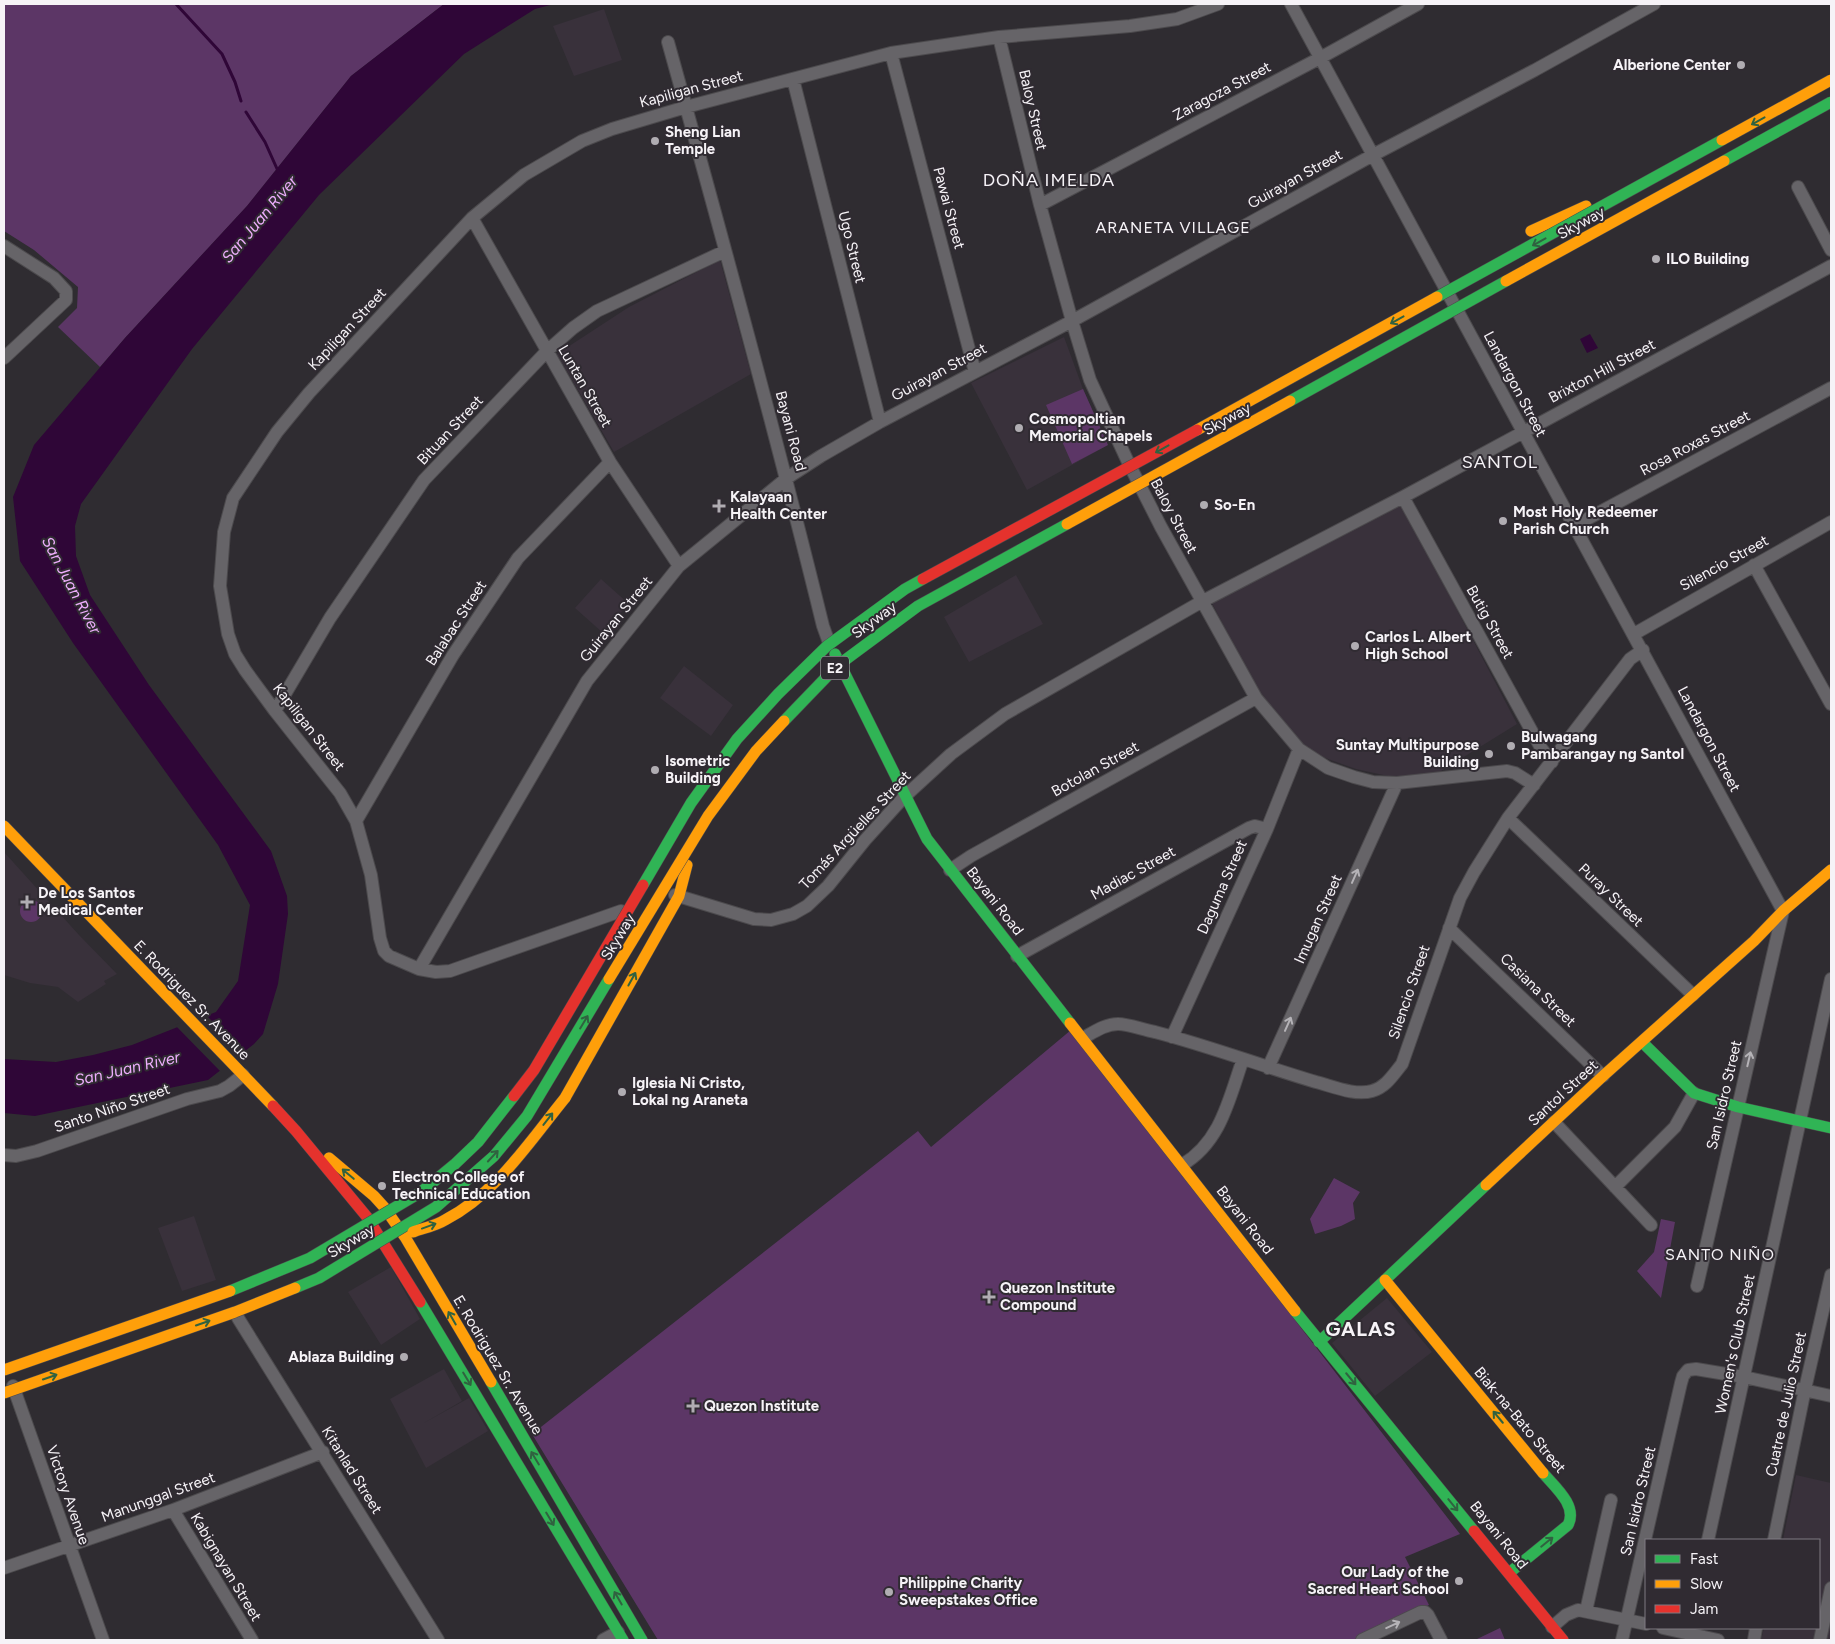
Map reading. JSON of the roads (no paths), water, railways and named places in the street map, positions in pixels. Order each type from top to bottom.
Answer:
[{"type":"main road","points":[[1670,155],[1732,122],[1831,74]]},
{"type":"main road","name":"Skyway","points":[[4,1370],[227,1292],[310,1258],[421,1192],[455,1164],[478,1142],[534,1070],[691,804],[737,739],[778,694],[827,646],[906,589],[1831,80]]},
{"type":"main road","name":"Skyway","points":[[4,1393],[235,1312],[319,1278],[436,1207],[472,1177],[494,1156],[527,1116],[708,816],[756,751],[837,666],[918,606],[1831,102]]},
{"type":"main road","points":[[1598,199],[1526,234],[1563,216],[1598,199]]},
{"type":"main road","points":[[1427,288],[1453,274]]},
{"type":"main road","points":[[1181,439],[1343,336]]},
{"type":"main road","name":"Bayani Road","points":[[828,640],[904,797],[927,839],[1319,1342],[1563,1640]]},
{"type":"main road","name":"E. Rodriguez Sr. Avenue","points":[[4,826],[296,1131],[367,1217],[620,1636]]},
{"type":"main road","points":[[367,1249],[448,1220],[488,1189],[508,1168],[564,1098],[669,912],[673,894],[687,865]]},
{"type":"main road","name":"Santol Street","points":[[1319,1342],[1603,1076],[1754,941],[1783,911],[1831,870]]},
{"type":"main road","points":[[1642,1042],[1694,1093],[1738,1107],[1831,1128]]},
{"type":"main road","name":"E. Rodriguez Sr. Avenue","points":[[296,1131],[374,1196],[384,1207],[413,1252],[642,1640]]},
{"type":"main road","name":"Biak-na-Bato Street","points":[[1385,1280],[1560,1493],[1571,1510],[1572,1515],[1568,1525],[1509,1573]]},
{"type":"street","name":"Kapiligan Street","points":[[621,911],[450,971],[436,972],[419,969],[389,956],[384,950],[380,938],[371,875],[356,821],[340,793],[249,677],[235,654],[228,634],[220,586],[221,557],[224,532],[233,498],[272,439],[309,394],[472,218],[524,175],[582,141],[612,129],[686,107],[891,53],[999,38],[1130,26],[1177,19],[1218,4]]},
{"type":"street","name":"Landargon Street","points":[[1291,4],[1783,911]]},
{"type":"street","name":"Zaragoza Street","points":[[1040,205],[1320,58],[1418,4]]},
{"type":"street","name":"Guirayan Street","points":[[419,969],[587,681],[679,566],[787,478],[880,422],[1072,321],[1373,155],[1535,70],[1654,4]]},
{"type":"street","name":"Baloy Street","points":[[999,38],[1040,205],[1090,380],[1125,456],[1202,602],[1256,698],[1299,749],[1328,768],[1354,777],[1373,782],[1397,783],[1507,771],[1515,772],[1534,785]]},
{"type":"street","name":"Bayani Road","points":[[668,42],[724,251],[751,340],[828,640]]},
{"type":"street","name":"Pawai Street","points":[[891,53],[975,372]]},
{"type":"street","name":"Ugo Street","points":[[793,79],[880,422]]},
{"type":"street","points":[[1798,187],[1831,250]]},
{"type":"street","name":"Luntan Street","points":[[472,218],[610,462],[679,566]]},
{"type":"street","points":[[4,246],[54,278],[66,291],[66,300],[4,358]]},
{"type":"street","name":"Bituan Street","points":[[275,711],[330,618],[424,480],[546,351],[597,311],[724,251]]},
{"type":"street","name":"Brixton Hill Street","points":[[1202,602],[1403,497],[1522,431],[1831,266]]},
{"type":"street","name":"Rosa Roxas Street","points":[[1574,526],[1831,388]]},
{"type":"street","name":"Balabac Street","points":[[356,821],[453,655],[518,558],[610,462]]},
{"type":"street","name":"Butig Street","points":[[1403,497],[1541,748],[1552,762]]},
{"type":"street","name":"Silencio Street","points":[[1634,634],[1831,522]]},
{"type":"street","points":[[1754,565],[1831,704]]},
{"type":"street","name":"Tomás Argüelles Street","points":[[673,894],[754,919],[771,920],[793,914],[807,906],[828,886],[865,840],[904,797],[951,754],[1005,714],[1202,602]]},
{"type":"street","name":"Silencio Street","points":[[1083,1038],[1100,1028],[1119,1024],[1172,1037],[1337,1088],[1361,1093],[1371,1091],[1388,1082],[1402,1064],[1460,898],[1508,818],[1630,659],[1643,650]]},
{"type":"street","name":"Botolan Street","points":[[950,870],[971,856],[1256,698]]},
{"type":"street","name":"Daguma Street","points":[[1172,1037],[1267,828],[1299,749]]},
{"type":"street","name":"Imugan Street","points":[[1268,1068],[1397,783]]},
{"type":"street","name":"Puray Street","points":[[1508,818],[1693,995]]},
{"type":"street","name":"Madiac Street","points":[[1018,956],[1249,828],[1255,826],[1267,828]]},
{"type":"street","name":"San Isidro Street","points":[[1697,1286],[1783,911]]},
{"type":"street","name":"Casiana Street","points":[[1449,928],[1603,1076]]},
{"type":"street","name":"Women's Club Street","points":[[1708,1539],[1831,979]]},
{"type":"street","points":[[1182,1165],[1204,1148],[1216,1133],[1243,1059]]},
{"type":"street","name":"Santo Niño Street","points":[[4,1155],[16,1156],[37,1151],[187,1099],[220,1091],[243,1075]]},
{"type":"street","points":[[1615,1187],[1675,1127],[1694,1093]]},
{"type":"street","points":[[1554,1122],[1651,1225]]},
{"type":"street","name":"Cuatre de Julio Street","points":[[1774,1539],[1831,1275]]},
{"type":"street","name":"Kitanlad Street","points":[[238,1318],[323,1452],[438,1640]]},
{"type":"street","name":"Victory Avenue","points":[[4,1361],[68,1546],[103,1640]]},
{"type":"street","name":"San Isidro Street","points":[[1646,1539],[1684,1376],[1688,1370],[1696,1369],[1744,1376]]},
{"type":"street","points":[[1744,1376],[1831,1396]]},
{"type":"street","name":"Manunggal Street","points":[[4,1568],[173,1510],[323,1452]]},
{"type":"street","points":[[1586,1611],[1610,1500]]},
{"type":"street","name":"Kabignayan Street","points":[[173,1510],[252,1640]]},
{"type":"street","name":"San Isidro Street","points":[[1622,1640],[1645,1541]]},
{"type":"street","points":[[1820,1640],[1831,1588]]},
{"type":"street","points":[[1552,1626],[1572,1612],[1586,1611],[1645,1624]]},
{"type":"street","points":[[1362,1640],[1421,1612],[1425,1612],[1428,1615],[1441,1640]]},
{"type":"street","points":[[1667,1629],[1718,1640]]},
{"type":"street","points":[[603,1640],[620,1636]]},
{"type":"water","name":"San Juan River","points":[[444,4],[554,4],[535,9],[464,54],[319,195],[192,349],[81,504],[75,526],[76,556],[90,595],[149,685],[271,851],[287,896],[288,914],[278,984],[263,1034],[254,1044],[208,1080],[35,1116],[4,1113],[4,1059],[56,1062],[93,1055],[132,1045],[216,1012],[238,981],[250,905],[218,845],[73,643],[20,561],[13,497],[34,445],[125,338],[247,206],[351,76]]},
{"type":"water","points":[[1590,334],[1598,348],[1587,353],[1580,339]]},
{"type":"waterway","points":[[176,4],[222,54],[235,82],[241,101]]},
{"type":"waterway","name":"San Juan River","points":[[246,112],[265,142],[278,171]]},
{"type":"place","name":"Alberione Center","points":[[1741,65]]},
{"type":"place","name":"Sheng Lian Temple","points":[[655,141]]},
{"type":"place","name":"ILO Building","points":[[1656,259]]},
{"type":"place","name":"Cosmopoltian Memorial Chapels","points":[[1019,428]]},
{"type":"place","name":"So-En","points":[[1204,505]]},
{"type":"place","name":"Kalayaan Health Center","points":[[719,506]]},
{"type":"place","name":"Most Holy Redeemer Parish Church","points":[[1503,521]]},
{"type":"place","name":"Carlos L. Albert High School","points":[[1355,646]]},
{"type":"place","name":"Bulwagang Pambarangay ng Santol","points":[[1511,746]]},
{"type":"place","name":"Suntay Multipurpose Building","points":[[1489,754]]},
{"type":"place","name":"Isometric Building","points":[[655,770]]},
{"type":"place","name":"De Los Santos Medical Center","points":[[27,902]]},
{"type":"place","name":"Iglesia Ni Cristo, Lokal ng Araneta","points":[[622,1092]]},
{"type":"place","name":"Electron College of Technical Education","points":[[382,1186]]},
{"type":"place","name":"Quezon Institute Compound","points":[[989,1297]]},
{"type":"place","name":"Ablaza Building","points":[[404,1357]]},
{"type":"place","name":"Quezon Institute","points":[[693,1406]]},
{"type":"place","name":"Our Lady of the Sacred Heart School","points":[[1459,1581]]},
{"type":"place","name":"Philippine Charity Sweepstakes Office","points":[[889,1592]]},
{"type":"district","name":"DOÑA IMELDA","points":[[1049,180]]},
{"type":"district","name":"ARANETA VILLAGE","points":[[1173,227]]},
{"type":"district","name":"SANTOL","points":[[1500,462]]},
{"type":"district","name":"SANTO NIÑO","points":[[1720,1254]]},
{"type":"district","name":"GALAS","points":[[1361,1329]]}]
